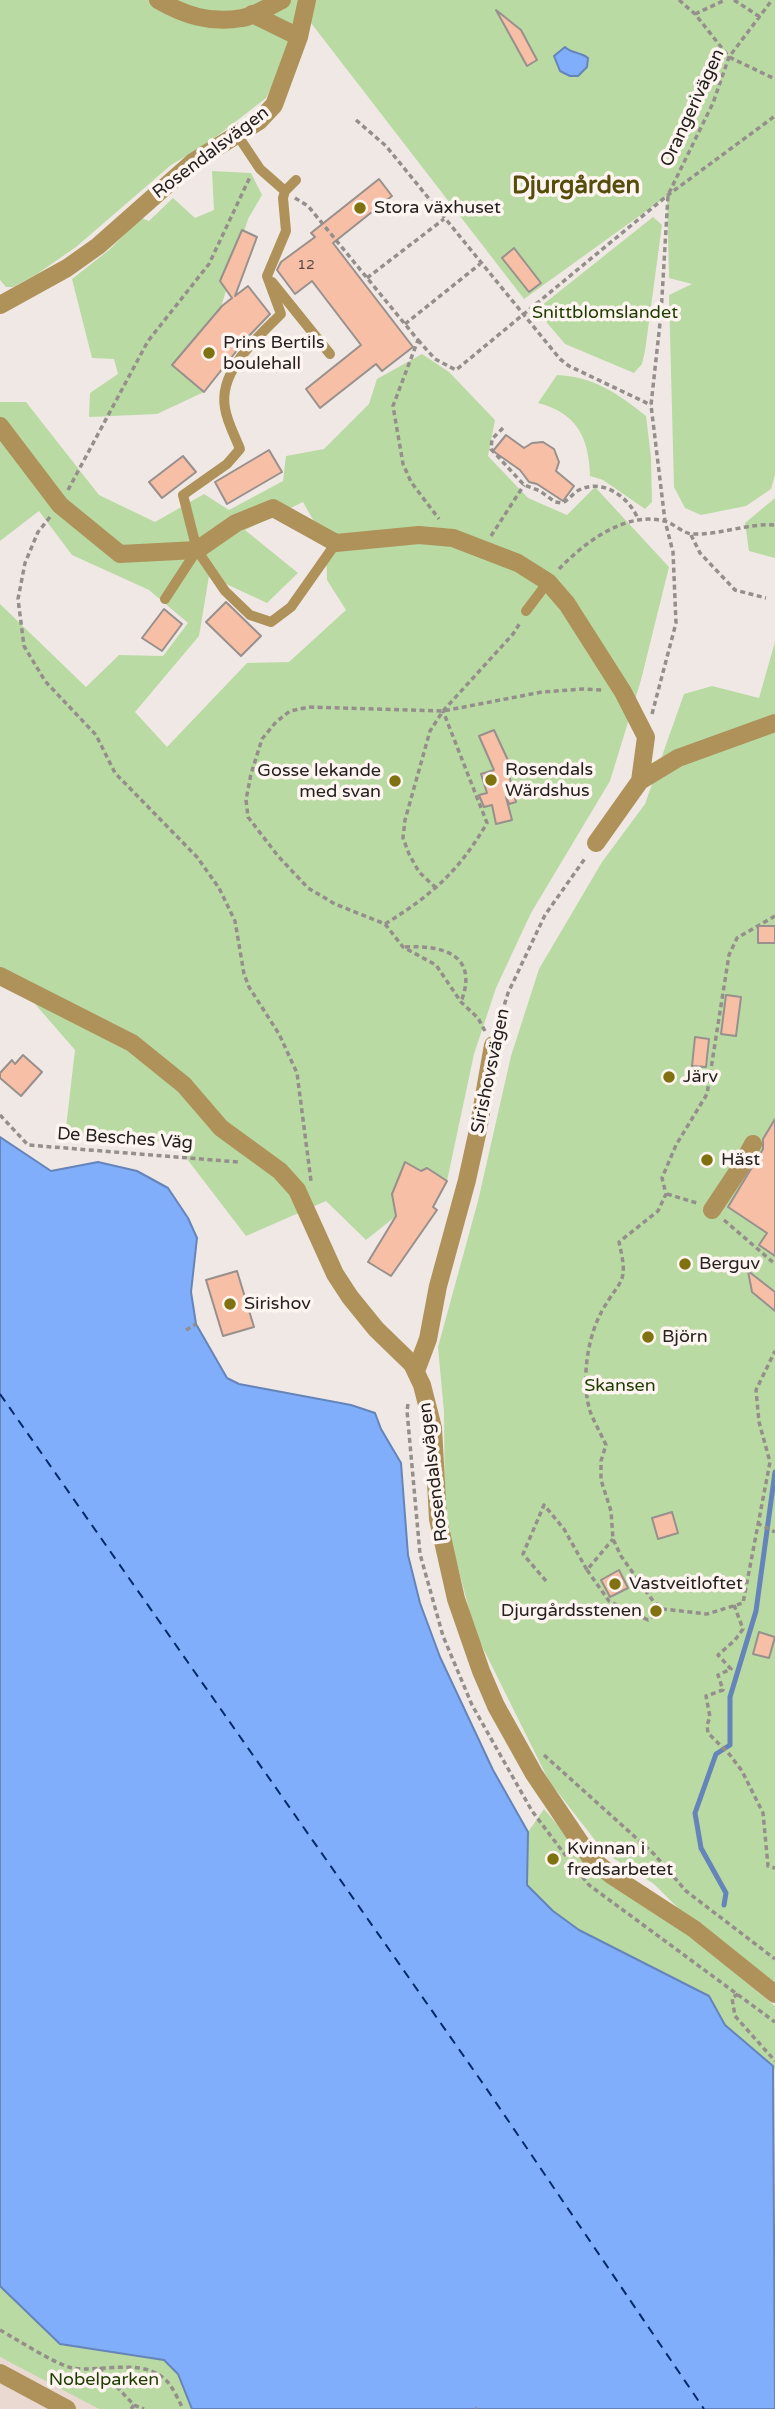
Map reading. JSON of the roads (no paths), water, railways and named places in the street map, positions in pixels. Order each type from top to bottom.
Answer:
[{"type":"street","points":[[158,0],[196,18],[243,18],[282,0]]},
{"type":"street","name":"Rosendalsvägen","points":[[0,305],[88,254],[193,162],[259,121],[274,105],[299,37],[307,0]]},
{"type":"street","points":[[252,14],[299,37]]},
{"type":"street","points":[[0,426],[60,505],[120,554],[197,550],[236,523],[273,508],[336,543],[419,534],[453,538],[518,563],[548,582],[567,604],[623,692],[646,737],[640,781]]},
{"type":"street","points":[[596,843],[640,781],[678,758],[775,723]]},
{"type":"street","name":"Rosendalsvägen","points":[[0,975],[132,1042],[184,1085],[221,1128],[284,1174],[302,1198],[325,1254],[350,1297],[416,1371],[430,1413],[438,1519],[456,1599],[481,1671],[520,1749],[590,1857],[611,1875],[694,1929],[775,1994]]},
{"type":"street","name":"Sirishovsvägen","points":[[416,1371],[428,1339],[438,1286],[467,1180],[493,1045]]},
{"type":"street","points":[[712,1210],[740,1168],[752,1143]]},
{"type":"street","points":[[0,2373],[67,2409]]},
{"type":"lane","points":[[238,136],[260,169],[285,191]]},
{"type":"lane","points":[[296,180],[285,191],[283,198],[286,231],[267,276],[281,314],[246,348],[226,384],[225,408],[240,449],[227,464],[183,495],[197,550],[225,591],[250,615],[271,622],[291,607],[336,543]]},
{"type":"lane","points":[[267,276],[330,354]]},
{"type":"lane","points":[[165,599],[197,550]]},
{"type":"lane","points":[[526,611],[548,582]]},
{"type":"water","points":[[565,47],[588,58],[587,67],[578,76],[570,76],[560,71],[554,56]]},
{"type":"water","points":[[0,1137],[51,1171],[98,1162],[137,1171],[168,1188],[188,1218],[197,1238],[191,1292],[196,1324],[227,1378],[239,1384],[351,1405],[375,1413],[401,1463],[408,1555],[420,1603],[440,1657],[493,1770],[528,1832],[527,1885],[553,1911],[579,1930],[709,1996],[725,2025],[773,2066],[775,2409],[192,2409],[178,2374],[164,2360],[60,2344],[0,2286]]},
{"type":"waterway","points":[[724,1905],[726,1893],[701,1848],[695,1813],[716,1754],[730,1745],[730,1697],[756,1611],[775,1472]]},
{"type":"place","name":"Stora växhuset","points":[[360,208]]},
{"type":"place","name":"Prins Bertils boulehall","points":[[209,353]]},
{"type":"place","name":"Rosendals Wärdshus","points":[[491,780]]},
{"type":"place","name":"Gosse lekande med svan","points":[[395,781]]},
{"type":"place","name":"Järv","points":[[669,1077]]},
{"type":"place","name":"Häst","points":[[707,1160]]},
{"type":"place","name":"Berguv","points":[[685,1264]]},
{"type":"place","name":"Sirishov","points":[[230,1304]]},
{"type":"place","name":"Björn","points":[[648,1337]]},
{"type":"place","name":"Vastveitloftet","points":[[615,1584]]},
{"type":"place","name":"Djurgårdsstenen","points":[[656,1611]]},
{"type":"place","name":"Kvinnan i fredsarbetet","points":[[553,1859]]},
{"type":"district","name":"Djurgården","points":[[576,187]]},
{"type":"park label","name":"Snittblomslandet","points":[[605,313]]},
{"type":"park label","name":"Skansen","points":[[620,1386]]},
{"type":"park label","name":"Nobelparken","points":[[104,2380]]}]
